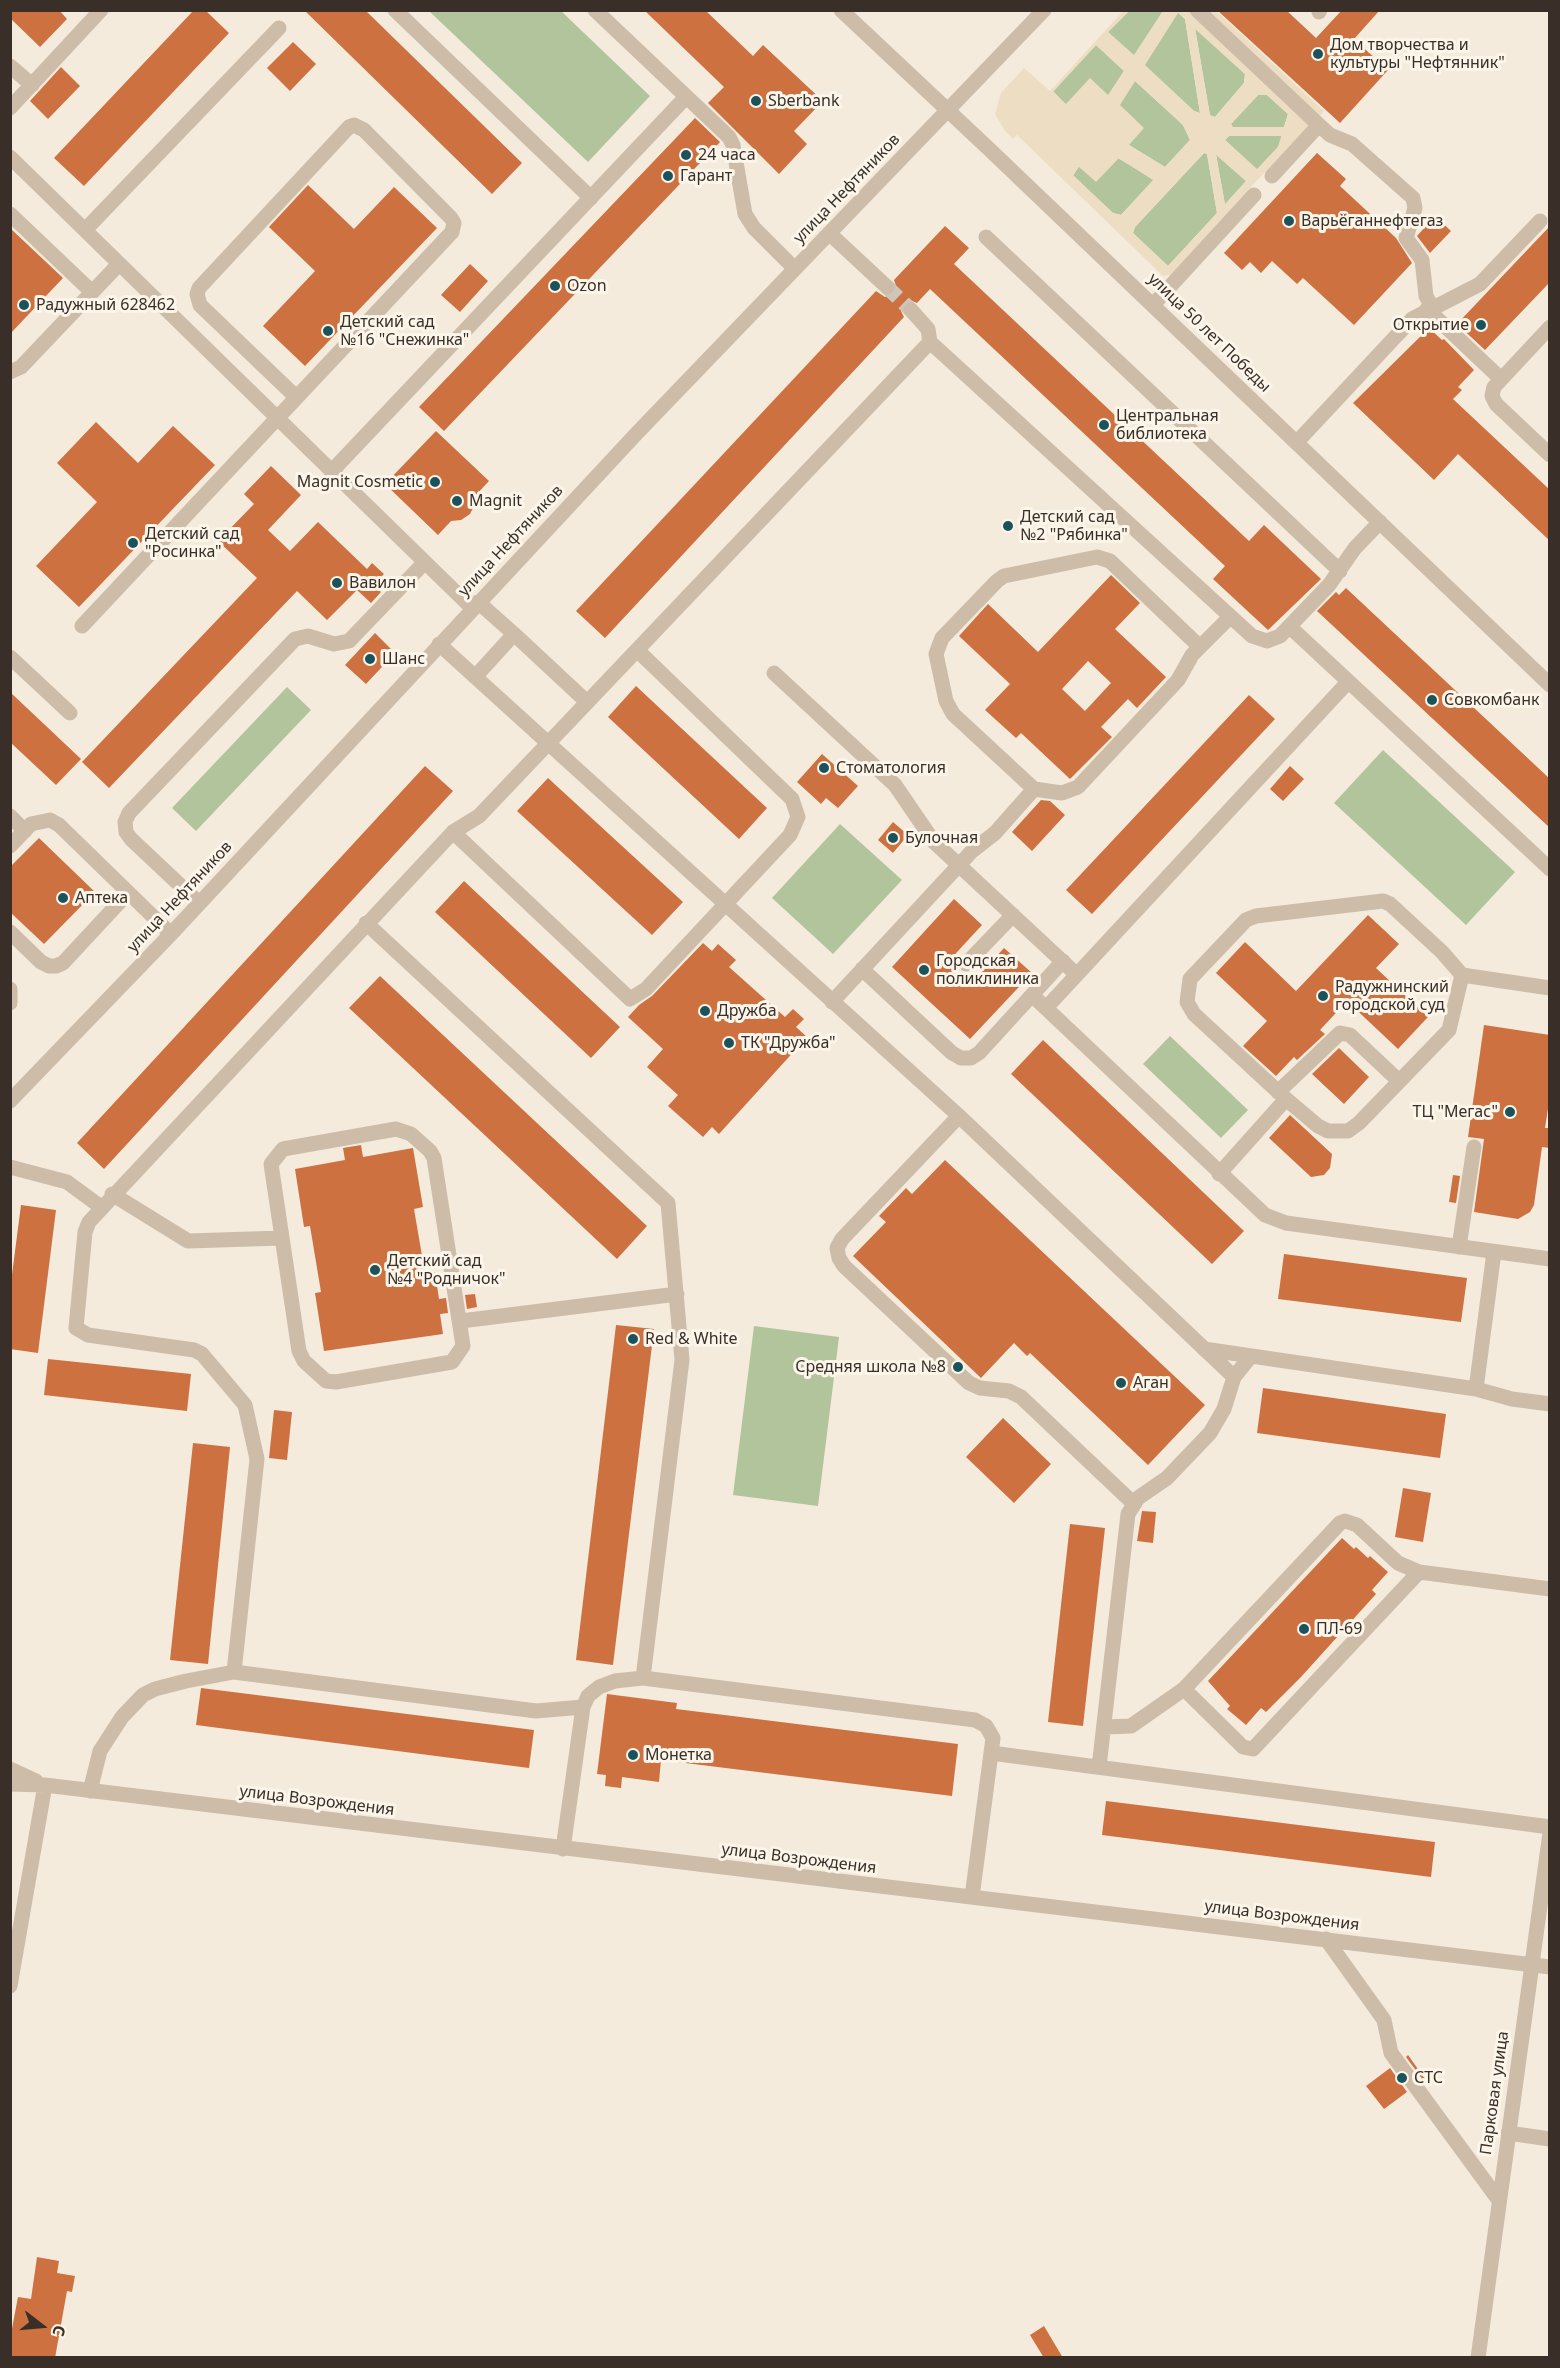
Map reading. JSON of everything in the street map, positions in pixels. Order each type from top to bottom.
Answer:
[{"type":"street","points":[[10,108],[102,10]]},
{"type":"street","points":[[395,10],[591,198]]},
{"type":"street","points":[[595,10],[729,137],[733,145],[745,214],[754,228],[795,269]]},
{"type":"street","name":"улица 50 лет Победы","points":[[841,10],[1298,442],[1550,685]]},
{"type":"street","name":"улица Нефтяников","points":[[10,1101],[171,934],[475,605],[1044,10]]},
{"type":"street","points":[[1197,10],[1330,135],[1352,144],[1413,198],[1415,208],[1406,238],[1422,260],[1429,308],[1501,379]]},
{"type":"street","points":[[85,230],[279,28]]},
{"type":"street","points":[[10,66],[32,85]]},
{"type":"street","points":[[331,472],[686,97]]},
{"type":"street","points":[[82,626],[454,228],[451,218],[364,130],[354,125],[349,127],[199,288],[197,294],[200,305],[296,397]]},
{"type":"street","points":[[1272,177],[1319,125]]},
{"type":"street","points":[[10,157],[424,563],[513,634],[587,702]]},
{"type":"street","points":[[1153,305],[1254,195]]},
{"type":"street","points":[[10,214],[92,292]]},
{"type":"street","points":[[1298,442],[1412,319],[1429,308],[1472,291],[1540,221]]},
{"type":"street","points":[[829,233],[887,287]]},
{"type":"street","points":[[986,237],[1340,571]]},
{"type":"street","points":[[10,372],[21,366],[119,264]]},
{"type":"street","points":[[911,310],[928,328],[930,342],[1229,618],[1252,636],[1267,641],[1280,636],[1340,571],[1355,548],[1380,522]]},
{"type":"street","points":[[1550,327],[1494,387],[1492,396],[1496,404],[1550,455]]},
{"type":"street","points":[[234,1672],[257,1459],[245,1405],[211,1362],[194,1350],[88,1335],[76,1328],[85,1232],[112,1194],[366,923],[453,832],[479,816],[930,342]]},
{"type":"street","points":[[1200,647],[1103,557],[1004,576],[942,638],[936,654],[948,708],[1034,789],[1062,793],[1078,787],[1178,680],[1200,647],[1229,618]]},
{"type":"street","points":[[199,903],[131,839],[126,832],[125,822],[129,813],[295,639],[308,636],[334,644],[349,641],[424,563]]},
{"type":"street","points":[[1290,627],[1550,869]]},
{"type":"street","points":[[475,677],[513,634]]},
{"type":"street","points":[[439,644],[959,1116],[1234,1377]]},
{"type":"street","points":[[453,832],[630,999],[646,989],[790,835],[796,825],[796,806],[792,798],[637,650]]},
{"type":"street","points":[[10,657],[70,713]]},
{"type":"street","points":[[774,673],[895,785],[928,835],[1076,974]]},
{"type":"street","points":[[1046,1008],[1348,682]]},
{"type":"street","points":[[832,1002],[959,865],[995,833],[1034,789]]},
{"type":"street","points":[[10,816],[25,831]]},
{"type":"street","points":[[10,846],[31,824],[41,820],[50,820],[59,825],[171,934]]},
{"type":"street","points":[[10,932],[41,962],[49,966],[56,966],[63,963],[128,893]]},
{"type":"street","points":[[1462,975],[1449,1030],[1359,1123],[1348,1131],[1338,1132],[1318,1126],[1282,1096],[1194,1014],[1187,1002],[1190,979],[1246,920],[1256,916],[1383,901],[1390,904],[1442,951],[1462,975],[1550,988]]},
{"type":"street","points":[[966,964],[1013,915]]},
{"type":"street","points":[[366,923],[668,1203],[682,1360],[643,1678]]},
{"type":"street","points":[[862,969],[952,1053],[961,1058],[971,1058],[979,1053],[1063,961]]},
{"type":"street","points":[[10,989],[10,1003]]},
{"type":"street","points":[[1032,995],[1265,1215],[1286,1223],[1550,1259]]},
{"type":"street","points":[[1219,1174],[1282,1096],[1340,1033],[1350,1035],[1400,1081]]},
{"type":"street","points":[[959,1116],[842,1239],[837,1248],[839,1258],[844,1266],[969,1383],[980,1388],[1010,1391],[1021,1397],[1133,1503]]},
{"type":"street","points":[[396,1129],[407,1131],[430,1151],[434,1158],[461,1321],[463,1346],[452,1362],[326,1382],[301,1356],[282,1238],[271,1171],[271,1164],[278,1152],[290,1147],[396,1129]]},
{"type":"street","points":[[1459,1247],[1474,1147]]},
{"type":"street","points":[[10,1167],[67,1182],[101,1207]]},
{"type":"street","points":[[112,1194],[179,1237],[195,1242],[282,1238]]},
{"type":"street","points":[[1476,1389],[1494,1252]]},
{"type":"street","points":[[461,1321],[677,1294]]},
{"type":"street","points":[[1204,1349],[1476,1389],[1512,1399],[1550,1404]]},
{"type":"street","points":[[1099,1767],[1128,1514],[1133,1503],[1167,1478],[1210,1433],[1224,1409],[1234,1377],[1251,1356]]},
{"type":"street","points":[[1104,1727],[1131,1726],[1184,1689],[1340,1523],[1350,1521],[1357,1525],[1398,1563],[1419,1572],[1550,1589]]},
{"type":"street","points":[[1184,1689],[1244,1747],[1253,1749],[1419,1572]]},
{"type":"street","points":[[90,1791],[100,1751],[122,1717],[143,1695],[176,1683],[234,1672],[536,1711],[583,1707]]},
{"type":"street","points":[[563,1850],[583,1707],[588,1696],[599,1687],[615,1681],[643,1678],[975,1720],[986,1726],[993,1738],[972,1898]]},
{"type":"street","points":[[991,1753],[1550,1827]]},
{"type":"street","points":[[10,1769],[45,1785]]},
{"type":"street","points":[[10,1784],[45,1785]]},
{"type":"street","points":[[10,1986],[45,1785]]},
{"type":"street","name":"улица Возрождения","points":[[45,1785],[563,1850],[1550,1967]]},
{"type":"street","name":"Парковая улица","points":[[1478,2358],[1550,1833]]},
{"type":"street","points":[[1326,1939],[1384,2020],[1391,2053],[1498,2199]]},
{"type":"street","points":[[1508,2133],[1550,2139]]},
{"type":"green space","points":[[429,11],[561,11],[650,96],[588,162]]},
{"type":"green space","points":[[1129,11],[1163,11],[1134,56],[1108,32]]},
{"type":"green space","points":[[1178,12],[1185,19],[1200,113],[1194,111],[1144,65]]},
{"type":"green space","points":[[1195,28],[1245,74],[1244,83],[1215,117],[1210,116]]},
{"type":"green space","points":[[1096,45],[1124,71],[1108,96],[1065,104],[1053,91]]},
{"type":"green space","points":[[1135,81],[1183,125],[1190,140],[1165,167],[1129,145],[1119,105]]},
{"type":"green space","points":[[1258,95],[1267,95],[1288,114],[1284,127],[1232,127],[1231,124]]},
{"type":"green space","points":[[1229,136],[1282,136],[1278,147],[1257,170],[1225,140]]},
{"type":"green space","points":[[1204,153],[1207,154],[1217,213],[1168,266],[1133,233],[1135,227]]},
{"type":"green space","points":[[1216,154],[1246,181],[1225,205]]},
{"type":"green space","points":[[1118,158],[1154,180],[1121,215],[1113,213],[1073,176],[1078,167]]},
{"type":"green space","points":[[287,687],[311,710],[196,831],[172,808]]},
{"type":"green space","points":[[1383,750],[1515,872],[1466,925],[1334,803]]},
{"type":"green space","points":[[840,824],[902,880],[833,954],[772,898]]},
{"type":"green space","points":[[1170,1036],[1248,1110],[1221,1138],[1143,1064]]},
{"type":"green space","points":[[754,1326],[839,1337],[818,1506],[733,1495]]},
{"type":"shaded area","points":[[1124,10],[1129,11],[1108,32],[1134,55],[1163,11],[1216,11],[1324,111],[1267,174],[1265,172],[1251,187],[1253,190],[1175,274],[1163,276],[1017,135],[1013,139],[1005,131],[995,114],[1001,93],[1024,68],[1050,91]],"holes":[[[1178,13],[1185,19],[1200,113],[1194,111],[1145,65]],[[1195,29],[1245,74],[1244,83],[1215,117],[1210,115]],[[1096,45],[1124,71],[1108,95],[1090,78],[1066,104],[1053,92]],[[1135,81],[1183,125],[1190,140],[1165,167],[1129,145],[1144,128],[1120,105]],[[1258,95],[1267,95],[1288,114],[1284,127],[1233,127],[1231,124]],[[1229,136],[1281,136],[1278,147],[1257,169],[1225,140]],[[1204,153],[1207,154],[1217,213],[1168,266],[1133,233],[1135,227]],[[1216,155],[1246,181],[1225,204]],[[1119,158],[1153,180],[1121,215],[1113,213],[1073,175],[1079,167],[1096,182]]]},
{"type":"building","points":[[10,10],[59,10],[67,19],[40,47],[10,18]]},
{"type":"building","points":[[194,10],[205,10],[229,33],[84,186],[54,158]]},
{"type":"building","points":[[304,10],[365,10],[522,163],[492,194]]},
{"type":"building","points":[[644,10],[705,10],[753,56],[763,45],[823,101],[794,131],[807,144],[779,174],[708,103],[724,87]]},
{"type":"building","name":"Дом творчества и культуры \"Нефтянник\"","points":[[1217,10],[1286,10],[1316,38],[1342,10],[1380,10],[1354,39],[1388,70],[1340,123]]},
{"type":"building","points":[[293,42],[316,64],[290,91],[267,68]]},
{"type":"building","points":[[61,67],[80,86],[48,119],[30,101]]},
{"type":"building","points":[[695,118],[720,142],[444,431],[419,407]]},
{"type":"building","points":[[1317,153],[1346,179],[1340,186],[1396,238],[1412,263],[1354,325],[1303,278],[1297,284],[1272,261],[1261,273],[1250,262],[1242,270],[1224,253]]},
{"type":"building","points":[[308,185],[354,229],[394,187],[437,228],[305,366],[263,326],[315,271],[269,227]]},
{"type":"building","points":[[1435,216],[1451,231],[1430,253],[1417,236]]},
{"type":"building","points":[[945,226],[969,248],[954,264],[1249,541],[1264,525],[1321,579],[1268,630],[1213,579],[1225,566],[930,289],[917,303],[910,300],[904,303],[901,311],[904,317],[605,638],[576,611],[876,291],[885,297],[894,294],[897,289],[894,280]]},
{"type":"building","points":[[1550,226],[1550,282],[1485,350],[1457,324]]},
{"type":"building","name":"Радужный 628462","points":[[10,228],[63,278],[10,334]]},
{"type":"building","points":[[470,264],[488,281],[460,312],[441,295]]},
{"type":"building","points":[[1429,328],[1442,340],[1444,339],[1474,370],[1458,387],[1462,390],[1453,399],[1550,490],[1550,541],[1458,454],[1434,480],[1353,403]]},
{"type":"building","points":[[96,422],[138,463],[173,426],[215,465],[79,607],[36,566],[97,502],[57,463]]},
{"type":"building","points":[[436,431],[489,481],[475,496],[470,514],[461,520],[451,521],[438,535],[385,484]]},
{"type":"building","points":[[271,466],[301,495],[268,530],[290,551],[318,522],[367,569],[372,563],[384,574],[373,585],[381,592],[371,603],[357,590],[327,620],[297,591],[109,788],[82,762],[257,578],[218,541],[254,504],[244,494]]},
{"type":"building","points":[[1111,575],[1140,603],[1115,629],[1166,677],[1137,708],[1128,699],[1101,727],[1112,737],[1070,779],[1021,733],[1016,738],[985,710],[1010,684],[959,636],[988,604],[1038,652]],"holes":[[[1088,661],[1111,683],[1085,711],[1062,689]]]},
{"type":"building","points":[[1346,588],[1550,779],[1550,828],[1317,611],[1336,592],[1339,595]]},
{"type":"building","name":"Шанс","points":[[375,633],[395,653],[366,684],[345,665]]},
{"type":"building","points":[[636,686],[767,808],[739,839],[608,717]]},
{"type":"building","points":[[10,692],[81,759],[56,785],[10,742]]},
{"type":"building","points":[[1249,695],[1275,719],[1092,914],[1066,890]]},
{"type":"building","name":"Стоматология","points":[[822,754],[858,786],[838,808],[826,798],[821,804],[797,782]]},
{"type":"building","points":[[425,766],[453,791],[104,1169],[77,1143]]},
{"type":"building","points":[[1290,766],[1304,779],[1283,801],[1270,789]]},
{"type":"building","points":[[548,778],[683,902],[652,935],[517,811]]},
{"type":"building","points":[[1041,800],[1050,801],[1065,815],[1032,851],[1012,832]]},
{"type":"building","name":"Булочная","points":[[893,822],[908,835],[893,853],[878,840]]},
{"type":"building","points":[[39,838],[95,892],[44,944],[10,912],[10,867]]},
{"type":"building","points":[[464,881],[620,1027],[591,1058],[435,912]]},
{"type":"building","name":"Городская поликлиника","points":[[954,899],[982,925],[946,964],[970,985],[1004,948],[1032,973],[970,1039],[892,967]]},
{"type":"building","name":"Радужнинский городской суд","points":[[1368,915],[1399,944],[1376,968],[1428,1017],[1398,1049],[1347,1001],[1320,1030],[1325,1034],[1297,1060],[1294,1057],[1276,1076],[1243,1046],[1267,1021],[1216,973],[1245,942],[1296,991]]},
{"type":"building","name":"ТК \"Дружба\"","points":[[703,943],[712,951],[718,944],[736,960],[729,967],[785,1017],[793,1009],[804,1019],[796,1027],[807,1037],[719,1134],[712,1127],[703,1137],[668,1106],[678,1095],[647,1067],[663,1049],[628,1017],[652,996]]},
{"type":"building","points":[[380,976],[647,1226],[617,1259],[349,1008]]},
{"type":"building","name":"ТЦ \"Мегас\"","points":[[1484,1025],[1550,1035],[1550,1096],[1545,1128],[1550,1128],[1550,1148],[1542,1147],[1534,1205],[1530,1212],[1518,1219],[1474,1212],[1484,1139],[1468,1137]]},
{"type":"building","points":[[1043,1040],[1244,1231],[1212,1264],[1011,1074]]},
{"type":"building","points":[[1339,1048],[1369,1077],[1344,1104],[1312,1074]]},
{"type":"building","points":[[1290,1115],[1332,1154],[1330,1168],[1324,1175],[1311,1177],[1269,1138]]},
{"type":"building","points":[[361,1145],[363,1157],[413,1148],[423,1207],[414,1209],[425,1273],[435,1272],[439,1299],[446,1298],[448,1313],[440,1314],[443,1334],[324,1351],[315,1293],[321,1292],[310,1226],[304,1227],[295,1169],[345,1160],[343,1148]]},
{"type":"building","points":[[945,1160],[1205,1405],[1148,1465],[1030,1353],[1027,1356],[1014,1343],[981,1378],[853,1256],[886,1222],[879,1216],[906,1188],[912,1194]]},
{"type":"building","points":[[1453,1175],[1460,1176],[1456,1203],[1449,1202]]},
{"type":"building","points":[[21,1205],[56,1210],[38,1353],[10,1349],[10,1290]]},
{"type":"building","points":[[1284,1254],[1467,1278],[1461,1322],[1278,1299]]},
{"type":"building","points":[[475,1294],[477,1307],[467,1309],[465,1295]]},
{"type":"building","points":[[616,1325],[654,1329],[613,1665],[576,1660]]},
{"type":"building","points":[[48,1359],[191,1374],[187,1411],[44,1395]]},
{"type":"building","points":[[1263,1388],[1446,1414],[1440,1458],[1257,1433]]},
{"type":"building","points":[[274,1410],[292,1412],[287,1460],[269,1458]]},
{"type":"building","points":[[1003,1418],[1051,1464],[1014,1503],[966,1457]]},
{"type":"building","points":[[193,1443],[230,1447],[208,1664],[170,1660]]},
{"type":"building","points":[[1403,1488],[1431,1493],[1423,1542],[1395,1537]]},
{"type":"building","points":[[1142,1511],[1156,1512],[1153,1543],[1137,1541]]},
{"type":"building","points":[[1070,1524],[1105,1528],[1083,1726],[1048,1722]]},
{"type":"building","points":[[1342,1538],[1368,1558],[1370,1556],[1388,1572],[1372,1590],[1376,1594],[1301,1677],[1266,1712],[1261,1708],[1246,1725],[1227,1709],[1230,1706],[1208,1681]]},
{"type":"building","points":[[201,1688],[534,1730],[529,1768],[196,1725]]},
{"type":"building","points":[[607,1694],[677,1703],[676,1709],[958,1744],[952,1796],[661,1760],[659,1782],[622,1777],[621,1788],[605,1786],[606,1775],[597,1774]]},
{"type":"building","points":[[1106,1801],[1435,1842],[1431,1877],[1102,1835]]},
{"type":"building","points":[[1408,2055],[1425,2079],[1423,2080],[1406,2057]]},
{"type":"building","points":[[1390,2068],[1407,2092],[1384,2109],[1366,2086]]},
{"type":"building","points":[[37,2257],[59,2261],[57,2273],[75,2276],[72,2292],[67,2291],[55,2358],[10,2358],[10,2339],[18,2297],[31,2299]]},
{"type":"building","points":[[1044,2326],[1063,2358],[1044,2358],[1030,2335]]},
{"type":"tunnel","points":[[887,287],[911,310]]},
{"type":"place","name":"Дом творчества и культуры \"Нефтянник\"","points":[[1318,54]]},
{"type":"place","name":"Sberbank","points":[[756,101]]},
{"type":"place","name":"24 часа","points":[[686,155]]},
{"type":"place","name":"Гарант","points":[[668,176]]},
{"type":"place","name":"Варьёганнефтегаз","points":[[1289,221]]},
{"type":"place","name":"Ozon","points":[[555,286]]},
{"type":"place","name":"Радужный 628462","points":[[24,305]]},
{"type":"place","name":"Открытие","points":[[1481,325]]},
{"type":"place","name":"Детский сад №16 \"Снежинка\"","points":[[328,331]]},
{"type":"place","name":"Центральная библиотека","points":[[1104,425]]},
{"type":"place","name":"Magnit Cosmetic","points":[[435,482]]},
{"type":"place","name":"Magnit","points":[[457,501]]},
{"type":"place","name":"Детский сад №2 \"Рябинка\"","points":[[1008,526]]},
{"type":"place","name":"Детский сад \"Росинка\"","points":[[133,543]]},
{"type":"place","name":"Вавилон","points":[[337,583]]},
{"type":"place","name":"Шанс","points":[[370,659]]},
{"type":"place","name":"Совкомбанк","points":[[1432,700]]},
{"type":"place","name":"Стоматология","points":[[824,768]]},
{"type":"place","name":"Булочная","points":[[893,838]]},
{"type":"place","name":"Аптека","points":[[63,898]]},
{"type":"place","name":"Городская поликлиника","points":[[924,970]]},
{"type":"place","name":"Радужнинский городской суд","points":[[1323,996]]},
{"type":"place","name":"Дружба","points":[[705,1011]]},
{"type":"place","name":"ТК \"Дружба\"","points":[[729,1043]]},
{"type":"place","name":"ТЦ \"Мегас\"","points":[[1510,1112]]},
{"type":"place","name":"Детский сад №4 \"Родничок\"","points":[[375,1270]]},
{"type":"place","name":"Red & White","points":[[633,1339]]},
{"type":"place","name":"Средняя школа №8","points":[[958,1367]]},
{"type":"place","name":"Аган","points":[[1121,1383]]},
{"type":"place","name":"ПЛ-69","points":[[1304,1629]]},
{"type":"place","name":"Монетка","points":[[633,1755]]},
{"type":"place","name":"СТС","points":[[1402,2078]]}]
